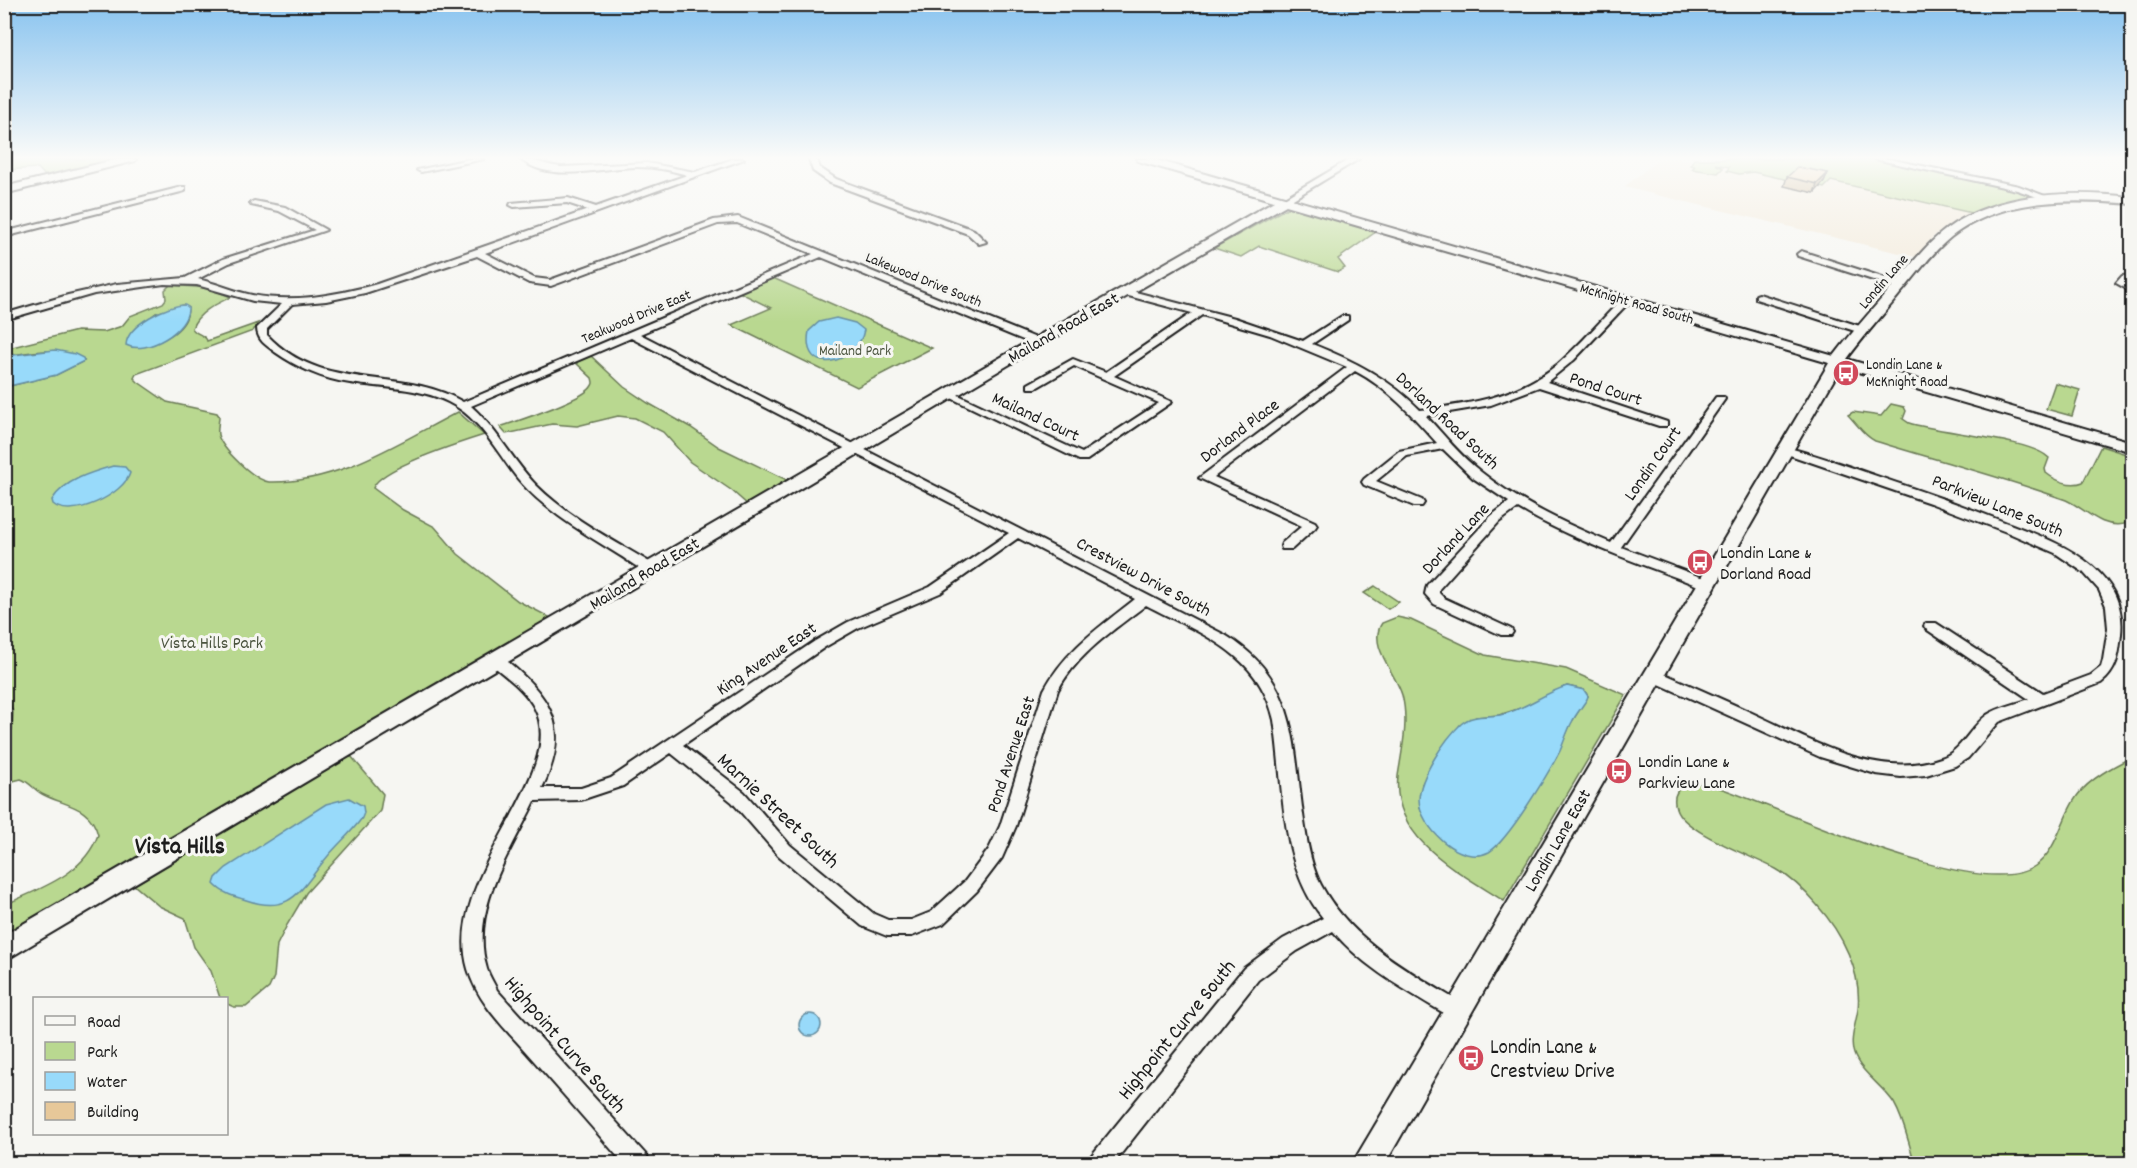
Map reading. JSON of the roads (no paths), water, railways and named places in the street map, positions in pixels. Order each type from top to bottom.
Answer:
[{"type":"street","points":[[4,235],[87,214]]},
{"type":"street","points":[[187,281],[226,261],[322,230],[292,214]]},
{"type":"street","points":[[4,317],[115,288],[153,282],[187,281],[216,285],[253,298],[291,300],[327,298],[368,290],[585,214]]},
{"type":"street","points":[[920,214],[971,232],[982,242]]},
{"type":"street","name":"Mailand Road East","points":[[4,949],[948,394],[1261,214]]},
{"type":"street","name":"McKnight Road South","points":[[1331,214],[2133,447]]},
{"type":"street","name":"Londin Lane","points":[[1838,361],[1862,330],[1946,235],[1991,214]]},
{"type":"street","name":"Lakewood Drive South","points":[[477,252],[532,281],[555,282],[715,223],[732,219],[743,221],[1037,342]]},
{"type":"street","name":"Teakwood Drive East","points":[[462,406],[822,253]]},
{"type":"street","points":[[1801,254],[1901,286]]},
{"type":"street","points":[[2133,278],[2124,278],[2121,283],[2133,289]]},
{"type":"street","name":"Dorland Road South","points":[[1124,292],[1160,304],[1244,324],[1354,367],[1386,385],[1418,414],[1444,445],[1478,475],[1518,502],[1557,523],[1614,548],[1706,584]]},
{"type":"street","points":[[1759,297],[1862,330]]},
{"type":"street","points":[[291,300],[265,324],[261,334],[267,341],[300,365],[315,372],[337,379],[424,390],[445,396],[462,406],[491,431],[516,469],[538,493],[559,510],[651,569]]},
{"type":"street","points":[[1418,414],[1491,402],[1539,383],[1562,365],[1626,300]]},
{"type":"street","points":[[1032,386],[1073,362],[1107,376],[1200,312]]},
{"type":"street","points":[[1302,346],[1345,318]]},
{"type":"street","name":"Crestview Drive South","points":[[632,334],[853,450],[1019,532],[1233,645],[1255,664],[1270,684],[1280,711],[1302,857],[1318,899],[1334,921],[1375,958],[1456,1010]]},
{"type":"street","name":"Londin Lane East","points":[[1368,1164],[1456,1010],[1838,361]]},
{"type":"street","name":"Dorland Place","points":[[1287,546],[1311,525],[1205,478],[1354,367]]},
{"type":"street","name":"Mailand Court","points":[[948,394],[1083,458],[1167,402],[1107,376]]},
{"type":"street","name":"Pond Court","points":[[1539,383],[1663,424]]},
{"type":"street","name":"Londin Court","points":[[1614,548],[1719,399]]},
{"type":"street","points":[[1418,503],[1368,482],[1406,452],[1444,445]]},
{"type":"street","name":"Parkview Lane South","points":[[1653,675],[1830,754],[1861,764],[1901,770],[1927,768],[1952,761],[1963,752],[1986,723],[2041,699],[2096,680],[2109,667],[2115,619],[2110,597],[2097,578],[2063,553],[2027,536],[1918,493],[1785,450]]},
{"type":"street","name":"Dorland Lane","points":[[1506,632],[1439,601],[1431,591],[1495,519],[1518,502]]},
{"type":"street","name":"King Avenue East","points":[[530,795],[573,796],[596,791],[617,782],[820,644],[853,625],[935,590],[1019,532]]},
{"type":"street","name":"Pond Avenue East","points":[[920,926],[938,918],[971,886],[996,852],[1008,826],[1051,690],[1060,673],[1073,658],[1145,598]]},
{"type":"street","points":[[1931,626],[2041,699]]},
{"type":"street","name":"Highpoint Curve South","points":[[496,660],[533,694],[544,711],[548,723],[547,751],[530,795],[481,897],[473,931],[478,970],[490,996],[639,1164]]},
{"type":"street","name":"Marnie Street South","points":[[672,745],[738,797],[784,850],[868,920],[892,928],[920,926]]},
{"type":"street","name":"Highpoint Curve South","points":[[1099,1164],[1251,975],[1290,945],[1334,921]]},
{"type":"water","points":[[185,305],[188,307],[187,316],[175,332],[165,339],[144,347],[126,345],[133,330],[140,324],[168,308]]},
{"type":"water","points":[[836,318],[855,323],[864,330],[860,342],[842,358],[821,361],[813,356],[809,346],[809,331],[819,322]]},
{"type":"water","points":[[55,350],[75,354],[84,361],[56,375],[5,387],[5,356]]},
{"type":"water","points":[[113,466],[125,467],[130,473],[126,481],[108,496],[84,507],[72,509],[61,508],[53,504],[52,500],[57,493],[71,482]]},
{"type":"water","points":[[1567,686],[1584,690],[1588,696],[1587,699],[1572,722],[1547,774],[1507,835],[1489,852],[1478,855],[1466,854],[1444,842],[1426,821],[1419,799],[1420,790],[1434,758],[1448,739],[1465,721],[1480,716],[1509,713]]},
{"type":"water","points":[[349,798],[363,806],[362,818],[294,897],[273,905],[260,904],[228,894],[214,884],[216,878],[226,868],[326,804]]},
{"type":"water","points":[[806,1014],[814,1014],[821,1021],[821,1029],[814,1036],[806,1036],[799,1029],[799,1021]]},
{"type":"place","name":"Londin Lane & McKnight Road","points":[[1846,373]]},
{"type":"place","name":"Londin Lane & Dorland Road","points":[[1700,562]]},
{"type":"place","name":"Londin Lane & Parkview Lane","points":[[1619,771]]},
{"type":"place","name":"Londin Lane & Crestview Drive","points":[[1471,1058]]},
{"type":"district","name":"Vista Hills","points":[[180,845]]},
{"type":"park label","name":"Mailand Park","points":[[855,350]]},
{"type":"park label","name":"Vista Hills Park","points":[[212,642]]}]
